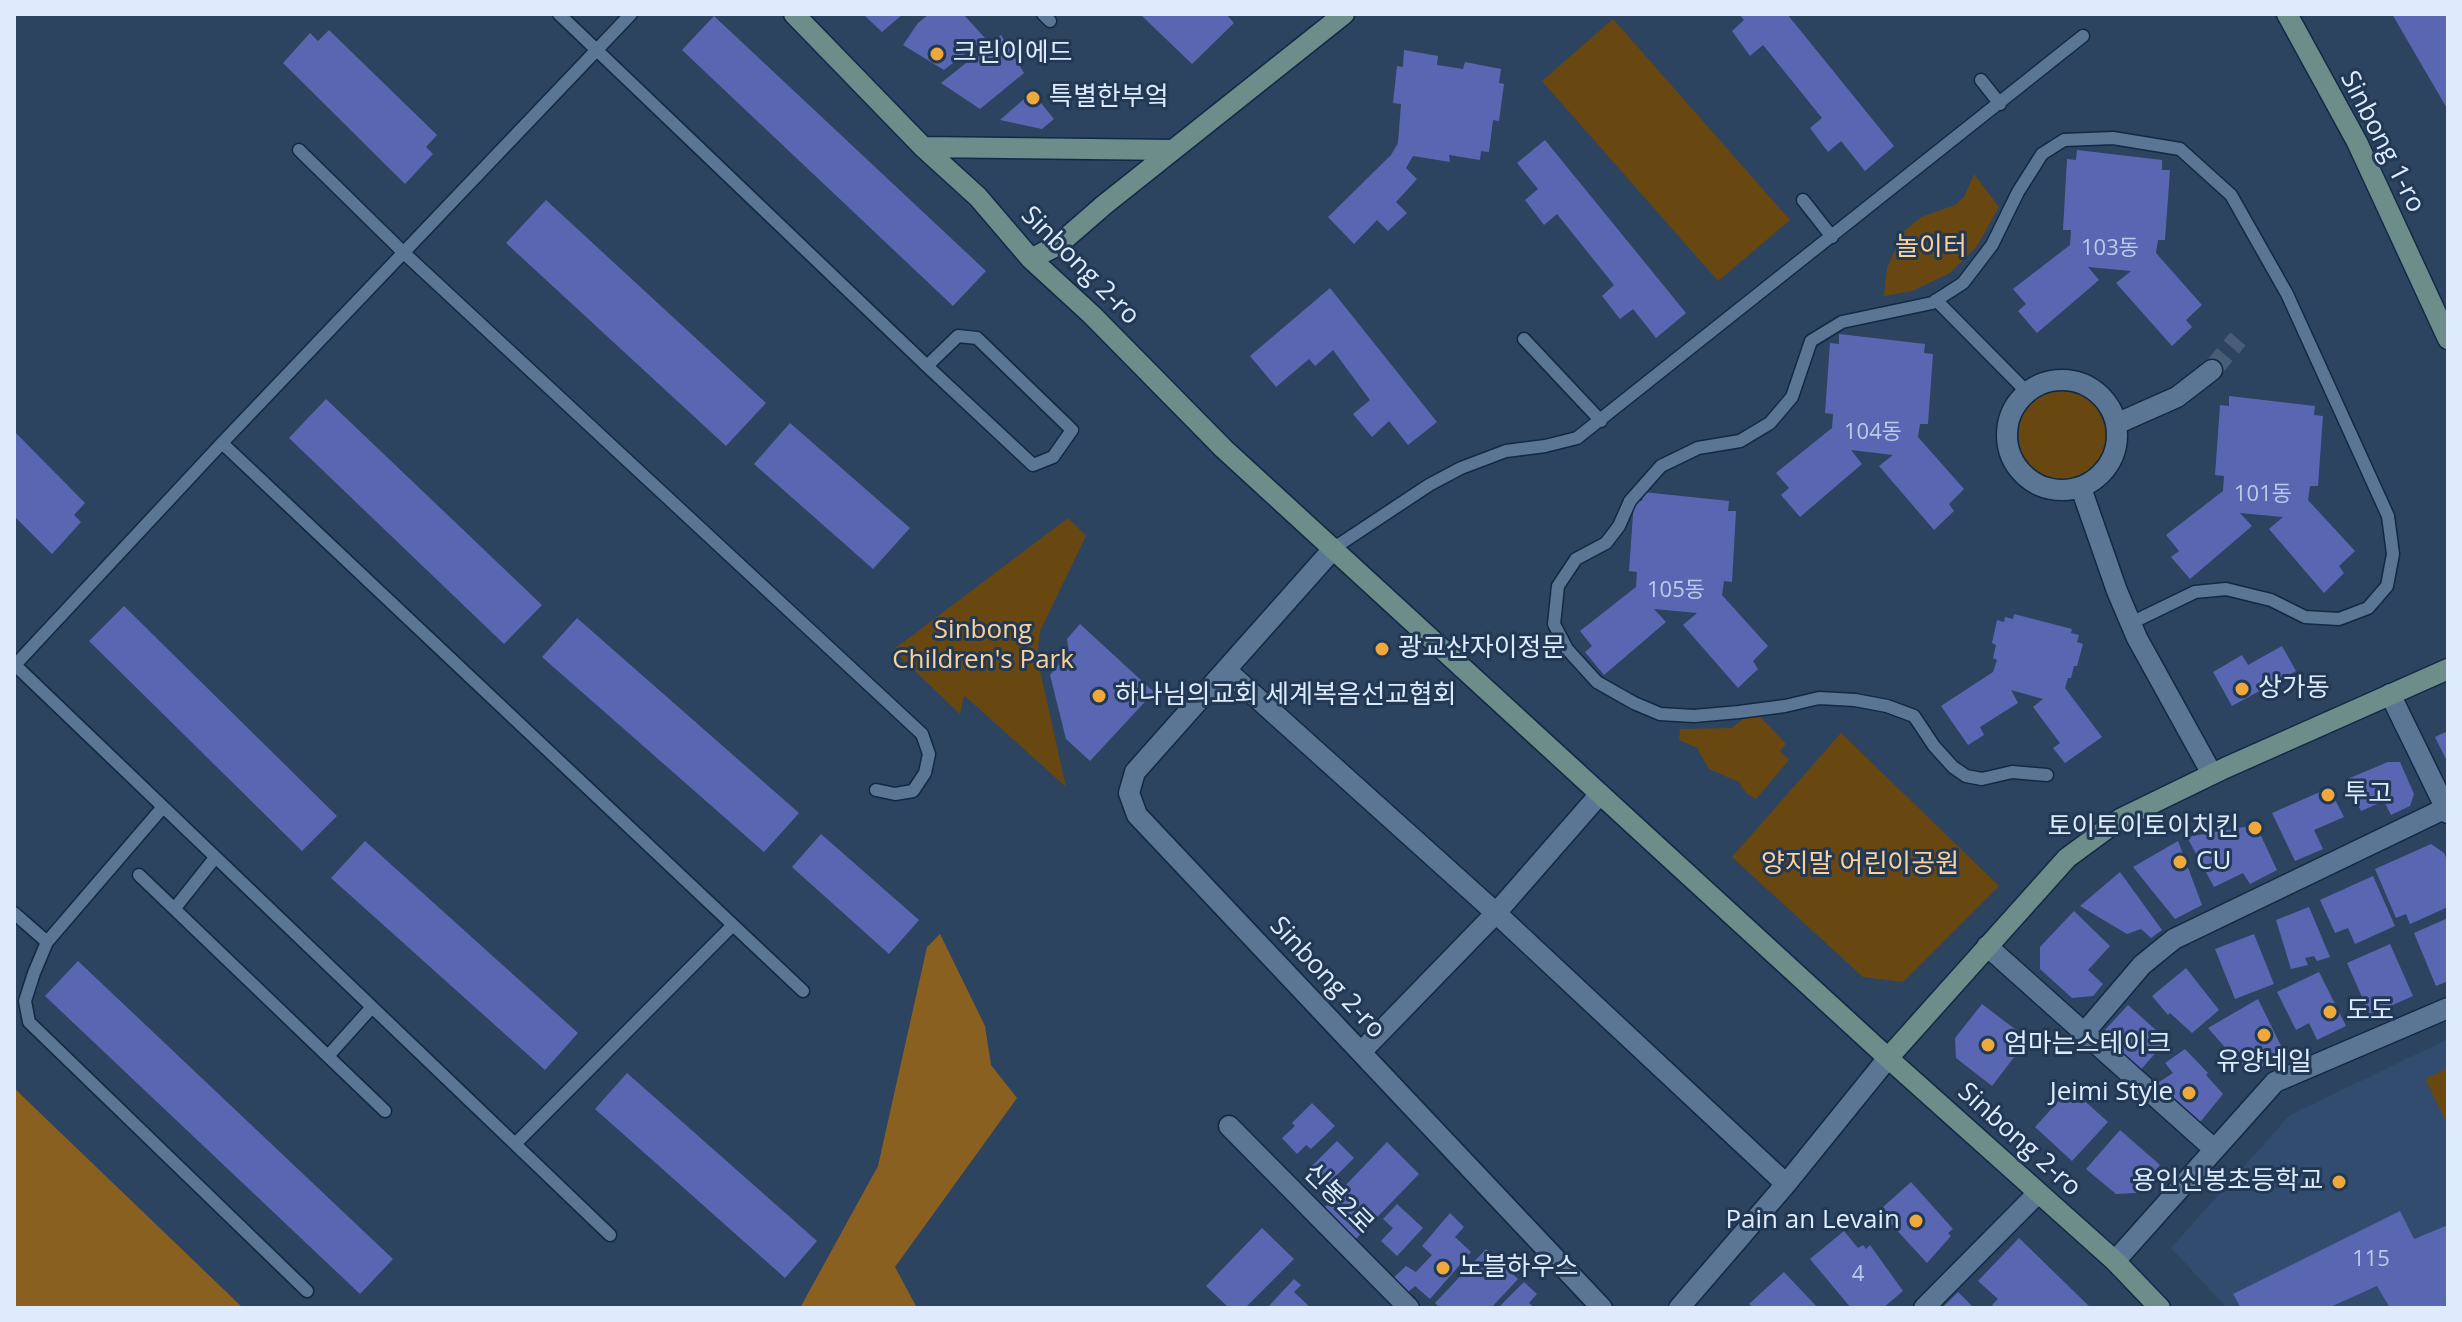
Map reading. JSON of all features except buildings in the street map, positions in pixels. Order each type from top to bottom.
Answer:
[{"type":"street","name":"Sinbong 2-ro","points":[[794,14],[923,147],[978,197],[1031,259],[1092,315],[1224,449],[1888,1058],[2115,1261],[2160,1308]]},
{"type":"street","points":[[1031,259],[1058,245],[1344,14]]},
{"type":"street","name":"Sinbong 1-ro","points":[[2287,14],[2357,142],[2448,339]]},
{"type":"street","points":[[923,147],[1173,150]]},
{"type":"street","points":[[2116,424],[2177,397],[2212,370]]},
{"type":"street","points":[[2061,379],[2078,382],[2094,390],[2106,401],[2116,424],[2116,451],[2108,467],[2096,480],[2081,488],[2062,491],[2042,487],[2026,478],[2014,463],[2007,445],[2007,425],[2014,407],[2027,392],[2043,383],[2061,379]]},
{"type":"street","points":[[2081,488],[2131,623],[2151,666],[2212,774]]},
{"type":"street","name":"Sinbong 2-ro","points":[[1334,548],[1135,772],[1129,793],[1137,815],[1602,1308]]},
{"type":"street","points":[[1679,1308],[1786,1184],[1888,1058],[2067,858],[2120,819],[2212,774],[2448,669]]},
{"type":"street","points":[[1226,670],[1496,913],[1786,1184]]},
{"type":"street","points":[[2084,1033],[2142,965],[2174,939],[2447,811],[2390,694]]},
{"type":"street","points":[[1361,1052],[1496,913],[1600,794]]},
{"type":"street","points":[[1987,946],[2214,1149]]},
{"type":"street","points":[[2115,1261],[2275,1082],[2448,1008]]},
{"type":"street","name":"신봉2로","points":[[1229,1126],[1409,1308]]},
{"type":"street","points":[[1924,1308],[2038,1193]]},
{"type":"lane","points":[[559,14],[927,366],[1033,465],[1053,457],[1072,430],[977,338],[958,336],[927,366]]},
{"type":"lane","points":[[610,1235],[14,665],[631,14]]},
{"type":"lane","points":[[1334,548],[1429,485],[1461,468],[1506,451],[1577,438],[2083,36]]},
{"type":"lane","points":[[1981,80],[2000,104]]},
{"type":"lane","points":[[2047,775],[2012,772],[1982,779],[1966,776],[1934,746],[1914,716],[1887,706],[1855,700],[1819,698],[1739,712],[1694,716],[1660,714],[1597,682],[1567,649],[1554,624],[1558,586],[1576,559],[1606,543],[1619,526],[1630,501],[1661,466],[1698,448],[1740,441],[1770,423],[1792,397],[1811,341],[1842,322],[1936,300],[1963,283],[1992,245],[2018,192],[2042,154],[2064,140],[2113,138],[2180,149],[2231,195],[2287,294],[2388,516],[2393,554],[2387,586],[2368,608],[2339,619],[2305,617],[2271,600],[2226,589],[2195,592],[2131,623]]},
{"type":"lane","points":[[299,150],[404,253],[922,734],[929,754],[925,773],[913,791],[895,794],[876,790]]},
{"type":"lane","points":[[1803,200],[1832,237]]},
{"type":"lane","points":[[1936,300],[2027,392]]},
{"type":"lane","points":[[1524,339],[1601,421]]},
{"type":"lane","points":[[222,443],[803,991]]},
{"type":"lane","points":[[163,807],[47,942],[25,1001],[29,1022],[307,1291]]},
{"type":"lane","points":[[175,908],[214,859]]},
{"type":"lane","points":[[139,875],[385,1111]]},
{"type":"lane","points":[[14,913],[47,942]]},
{"type":"lane","points":[[515,1144],[733,925]]},
{"type":"lane","points":[[328,1056],[372,1007]]},
{"type":"shaded area","points":[[940,934],[985,1026],[991,1065],[1017,1098],[895,1267],[917,1308],[800,1308],[878,1166],[927,947]]},
{"type":"shaded area","name":"용인신봉초등학교","points":[[2448,1039],[2448,1308],[2227,1308],[2171,1248],[2290,1115]]},
{"type":"shaded area","points":[[14,1088],[243,1308],[14,1308]]},
{"type":"green space","points":[[1613,19],[1790,220],[1718,281],[1542,81]]},
{"type":"green space","name":"놀이터","points":[[1974,174],[1999,207],[1977,246],[1950,273],[1912,291],[1884,296],[1887,268],[1903,232],[1921,217],[1955,205],[1964,197]]},
{"type":"green space","points":[[2062,383],[2082,387],[2099,398],[2110,415],[2114,435],[2110,455],[2099,472],[2082,483],[2062,487],[2042,483],[2025,472],[2014,455],[2010,435],[2014,415],[2025,398],[2042,387]]},
{"type":"green space","name":"Sinbong Children's Park","points":[[1068,518],[1086,536],[1040,631],[1037,657],[1066,787],[964,695],[960,714],[893,650]]},
{"type":"green space","points":[[1754,710],[1786,744],[1780,751],[1789,760],[1756,799],[1746,793],[1739,782],[1709,769],[1697,748],[1679,740],[1680,729],[1732,728]]},
{"type":"green space","name":"양지말 어린이공원","points":[[1841,733],[1999,886],[1903,982],[1863,977],[1732,857]]},
{"type":"green space","points":[[2448,1068],[2448,1126],[2425,1079]]},
{"type":"tunnel","points":[[2212,370],[2238,339]]},
{"type":"place","name":"크린이에드","points":[[937,54]]},
{"type":"place","name":"특별한부엌","points":[[1033,98]]},
{"type":"place","name":"광교산자이정문","points":[[1382,649]]},
{"type":"place","name":"상가동","points":[[2242,689]]},
{"type":"place","name":"하나님의교회 세계복음선교협회","points":[[1099,696]]},
{"type":"place","name":"투고","points":[[2328,795]]},
{"type":"place","name":"토이토이토이치킨","points":[[2255,828]]},
{"type":"place","name":"CU","points":[[2180,862]]},
{"type":"place","name":"도도","points":[[2330,1012]]},
{"type":"place","name":"유양네일","points":[[2264,1035]]},
{"type":"place","name":"엄마는스테이크","points":[[1988,1045]]},
{"type":"place","name":"Jeimi Style","points":[[2189,1093]]},
{"type":"place","name":"용인신봉초등학교","points":[[2339,1182]]},
{"type":"place","name":"Pain an Levain","points":[[1916,1221]]},
{"type":"place","name":"노블하우스","points":[[1443,1268]]}]
